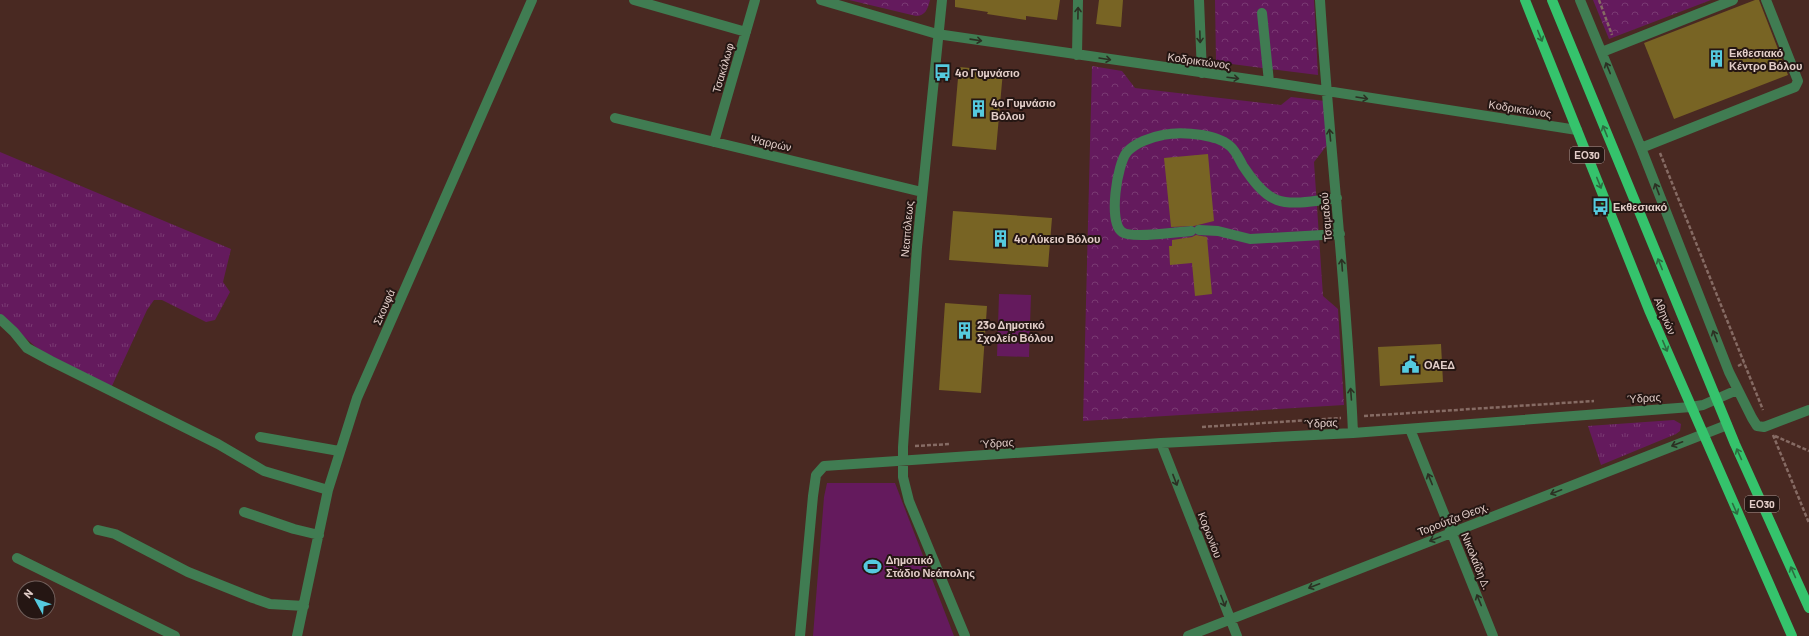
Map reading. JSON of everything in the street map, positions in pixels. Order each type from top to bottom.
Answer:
[{"type":"main road","name":"Αθηνών","points":[[1525,0],[1649,310],[1792,636]]},
{"type":"main road","name":"Αθηνών","points":[[1552,0],[1716,399],[1809,608]]},
{"type":"street","name":"Σκουφά","points":[[297,636],[328,490],[357,398],[532,0]]},
{"type":"street","points":[[634,0],[746,32]]},
{"type":"street","name":"Τσακάλωφ","points":[[714,142],[755,0]]},
{"type":"street","name":"Κοδρικτώνος","points":[[821,0],[938,34],[1202,74],[1269,82],[1577,130]]},
{"type":"street","name":"Νεαπόλεως","points":[[942,0],[922,192],[903,447],[903,477],[909,501],[965,636]]},
{"type":"street","points":[[1077,55],[1078,0]]},
{"type":"street","points":[[1199,0],[1202,74]]},
{"type":"street","name":"Τσαμαδού","points":[[1320,0],[1326,92],[1340,234],[1353,433]]},
{"type":"street","points":[[1580,0],[1641,148],[1729,372],[1755,423],[1760,427],[1771,430],[1809,410]]},
{"type":"street","points":[[1602,52],[1733,0]]},
{"type":"street","points":[[1641,148],[1795,87],[1798,81],[1766,0]]},
{"type":"street","points":[[1262,13],[1269,82]]},
{"type":"street","name":"Ψαρρών","points":[[615,118],[922,192]]},
{"type":"street","points":[[1337,198],[1290,202],[1274,199],[1264,192],[1251,177],[1230,146],[1213,137],[1180,133],[1163,135],[1131,148],[1120,164],[1116,184],[1116,218],[1120,231],[1125,234],[1136,235],[1218,231],[1250,239],[1340,234]]},
{"type":"street","points":[[0,319],[14,332],[27,348],[50,361],[218,444],[264,471],[328,490]]},
{"type":"street","name":"Ύδρας","points":[[800,636],[813,496],[816,476],[824,466],[1161,443],[1353,433],[1691,407],[1703,405],[1737,390]]},
{"type":"street","name":"Τορούτζα Θεοχ.","points":[[1188,636],[1727,425]]},
{"type":"street","name":"Νικολαΐδη Δ.","points":[[1410,429],[1493,636]]},
{"type":"street","points":[[260,437],[339,452]]},
{"type":"street","name":"Κορωνίου","points":[[1161,443],[1237,636]]},
{"type":"street","points":[[244,512],[294,529],[319,535]]},
{"type":"street","points":[[98,530],[104,530],[115,534],[174,565],[253,598],[270,604],[304,606]]},
{"type":"street","points":[[17,558],[175,636]]},
{"type":"path","points":[[1599,0],[1609,25],[1614,46]]},
{"type":"path","points":[[1652,144],[1661,154],[1809,523]]},
{"type":"path","points":[[1195,428],[1598,400]]},
{"type":"path","points":[[1771,430],[1809,451]]},
{"type":"path","points":[[903,447],[950,444]]},
{"type":"green space","points":[[849,0],[930,0],[926,11],[922,15],[916,16]]},
{"type":"green space","points":[[1215,0],[1314,0],[1318,75],[1216,62]]},
{"type":"green space","points":[[1593,0],[1711,0],[1609,39]]},
{"type":"green space","points":[[1092,66],[1122,71],[1135,88],[1281,105],[1291,97],[1325,101],[1328,144],[1314,162],[1323,296],[1338,309],[1344,405],[1083,421]]},
{"type":"green space","points":[[0,152],[231,249],[223,282],[230,292],[215,320],[206,322],[162,300],[154,300],[147,310],[111,388],[44,354],[0,316]]},
{"type":"green space","points":[[999,294],[1031,295],[1029,357],[997,356]]},
{"type":"green space","points":[[1674,420],[1681,424],[1680,431],[1676,434],[1601,465],[1588,426]]},
{"type":"green space","name":"Δημοτικό Στάδιο Νεάπολης","points":[[827,483],[895,483],[954,636],[813,636],[824,497]]},
{"type":"building","points":[[955,0],[1060,0],[1057,20],[1026,16],[1026,20],[955,7]]},
{"type":"building","points":[[1099,0],[1123,0],[1121,27],[1096,24]]},
{"type":"building","name":"Εκθεσιακό Κέντρο Βόλου","points":[[1755,0],[1759,0],[1788,75],[1674,119],[1644,43]]},
{"type":"building","name":"4ο Γυμνάσιο Βόλου","points":[[959,67],[1003,71],[996,150],[952,146]]},
{"type":"building","points":[[1208,154],[1214,221],[1194,226],[1171,227],[1164,158]]},
{"type":"building","name":"4ο Λύκειο Βόλου","points":[[953,211],[1052,218],[1048,267],[949,260]]},
{"type":"building","points":[[1196,235],[1207,237],[1212,294],[1195,296],[1192,263],[1170,265],[1169,246],[1172,246],[1172,240]]},
{"type":"building","name":"23ο Δημοτικό Σχολείο Βόλου","points":[[945,303],[987,306],[981,393],[939,390]]},
{"type":"building","name":"ΟΑΕΔ","points":[[1441,344],[1443,382],[1380,386],[1378,347]]},
{"type":"place","name":"Εκθεσιακό Κέντρο Βόλου","points":[[1716,59]]},
{"type":"place","name":"4ο Γυμνάσιο","points":[[942,73]]},
{"type":"place","name":"4ο Γυμνάσιο Βόλου","points":[[978,109]]},
{"type":"place","name":"Εκθεσιακό","points":[[1600,207]]},
{"type":"place","name":"4ο Λύκειο Βόλου","points":[[1001,239]]},
{"type":"place","name":"23ο Δημοτικό Σχολείο Βόλου","points":[[964,331]]},
{"type":"place","name":"ΟΑΕΔ","points":[[1411,365]]},
{"type":"place","name":"Δημοτικό Στάδιο Νεάπολης","points":[[873,566]]}]
